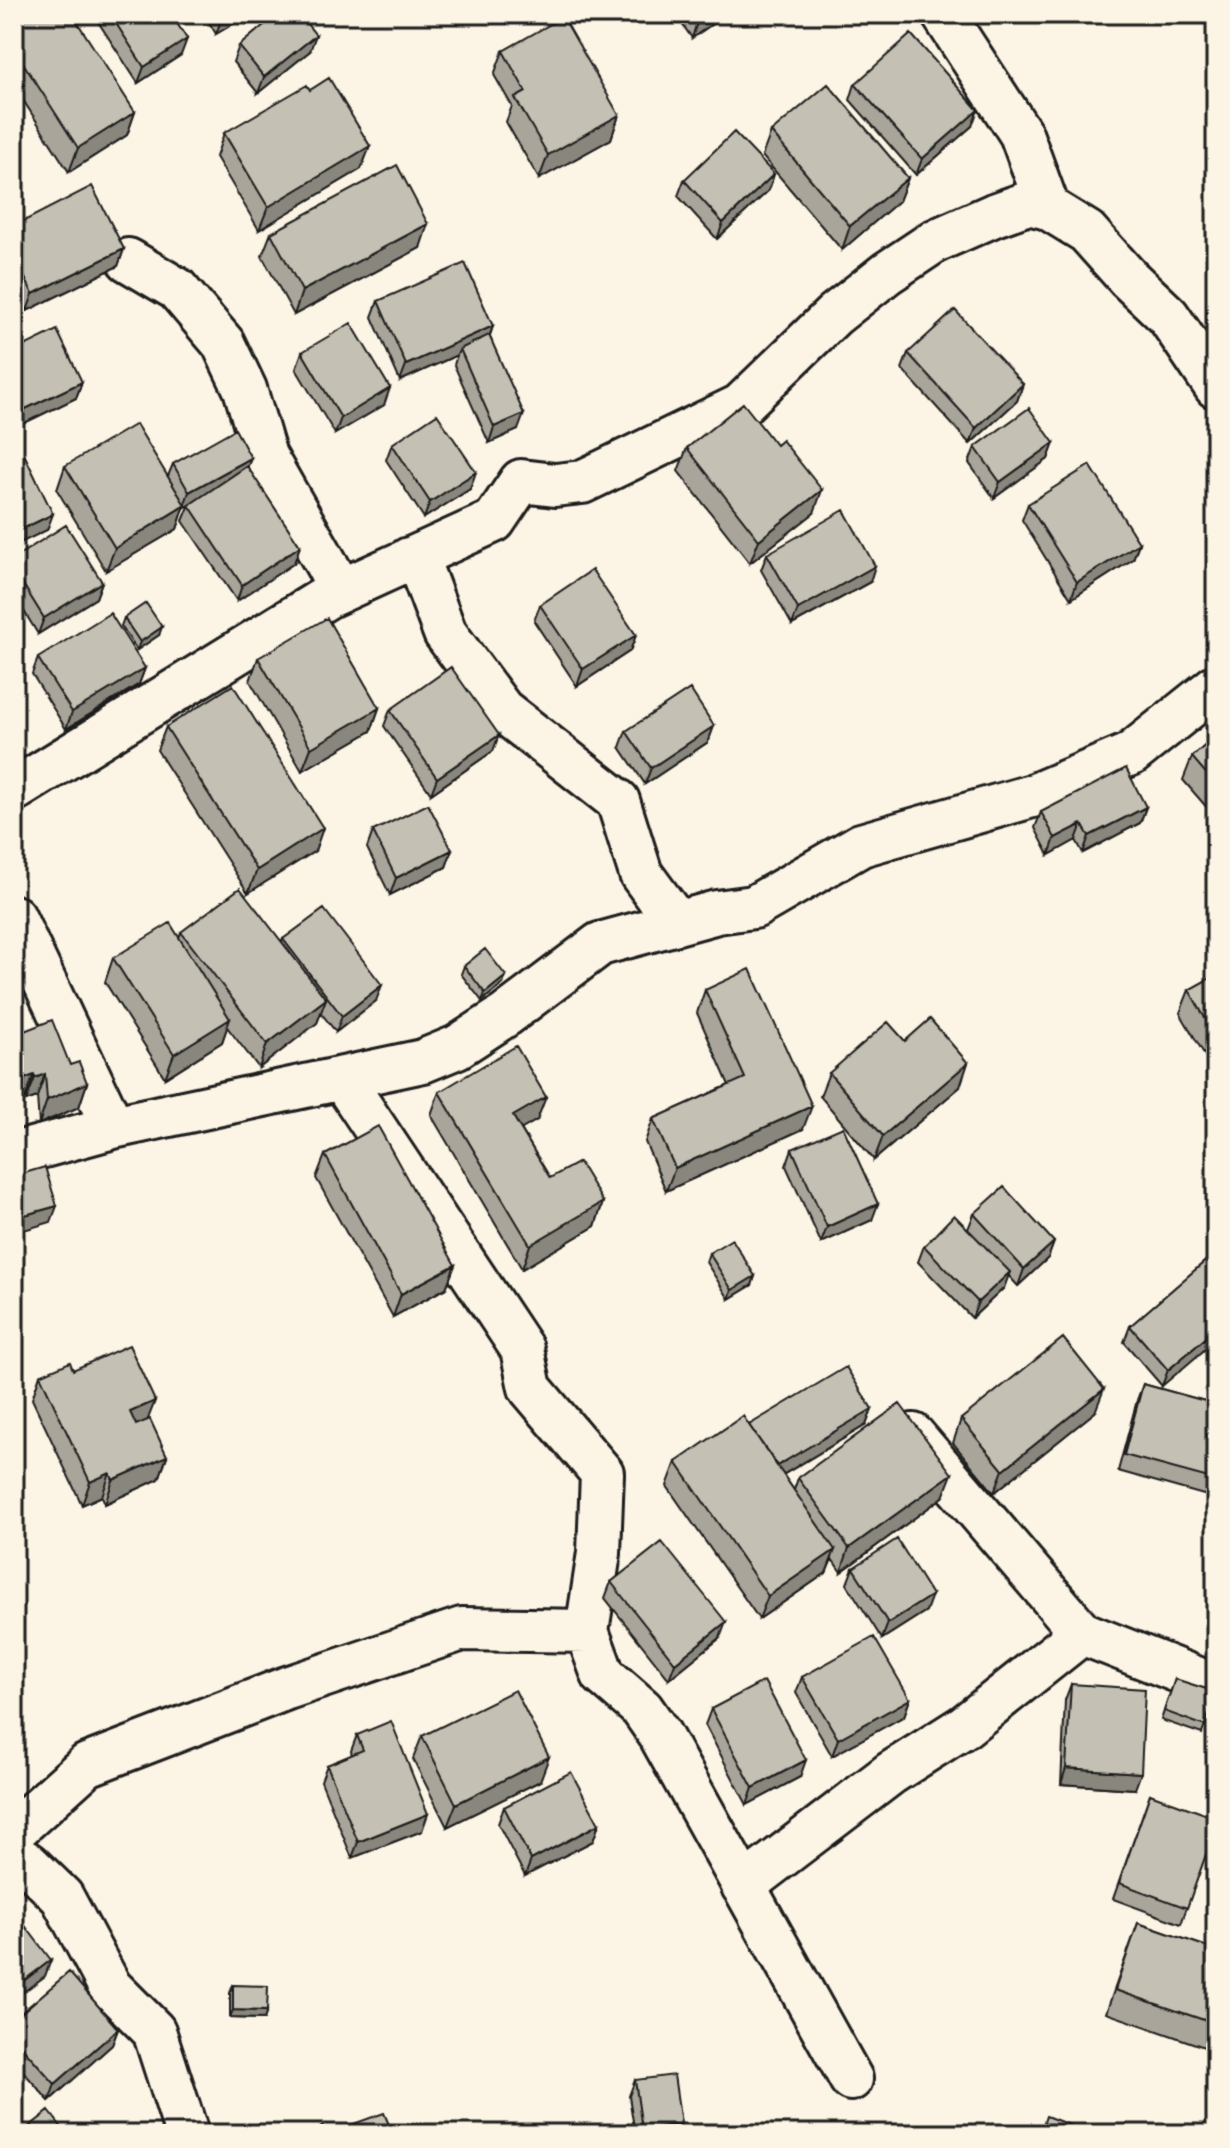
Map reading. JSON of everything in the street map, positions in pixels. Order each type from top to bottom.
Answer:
[{"type":"street","points":[[943,14],[1021,134],[1048,208]]},
{"type":"street","points":[[14,790],[341,590],[494,521],[521,481],[555,485],[582,482],[740,406],[834,315],[887,273],[923,249],[994,215],[1028,203],[1048,208],[1087,232],[1128,278],[1168,316],[1216,387]]},
{"type":"street","points":[[128,260],[177,289],[223,343],[245,389],[265,456],[341,590]]},
{"type":"street","points":[[409,559],[420,566],[445,633],[502,710],[618,801],[641,874],[677,923]]},
{"type":"street","points":[[14,1154],[113,1127],[423,1061],[457,1047],[506,1015],[600,944],[717,912],[754,907],[861,845],[1032,796],[1131,754],[1216,686]]},
{"type":"street","points":[[14,917],[113,1127]]},
{"type":"street","points":[[343,1080],[522,1349],[530,1388],[602,1473],[599,1553],[587,1631],[603,1675],[642,1709],[660,1735],[851,2079]]},
{"type":"street","points":[[905,1425],[1082,1633],[1216,1686]]},
{"type":"street","points":[[14,1831],[87,1765],[287,1688],[462,1629],[587,1631]]},
{"type":"street","points":[[743,1886],[891,1773],[965,1726],[1082,1633]]},
{"type":"street","points":[[14,1855],[28,1864],[62,1897],[110,1987],[154,2031],[187,2134]]},
{"type":"building","points":[[21,14],[72,14],[135,112],[78,148],[14,49],[14,18]]},
{"type":"building","points":[[110,14],[171,14],[187,39],[144,67]]},
{"type":"building","points":[[277,14],[299,14],[316,35],[264,77],[239,46]]},
{"type":"building","points":[[692,14],[709,14],[697,22]]},
{"type":"building","points":[[563,17],[619,115],[548,155],[515,98],[526,92],[503,51]]},
{"type":"building","points":[[911,34],[978,110],[922,159],[855,84]]},
{"type":"building","points":[[329,78],[370,146],[268,207],[224,133],[307,85],[310,90]]},
{"type":"building","points":[[828,84],[908,178],[850,226],[771,132]]},
{"type":"building","points":[[734,132],[774,174],[723,223],[684,180]]},
{"type":"building","points":[[397,165],[428,224],[302,291],[271,233]]},
{"type":"building","points":[[92,186],[124,249],[33,294],[14,256],[14,226]]},
{"type":"building","points":[[465,263],[493,326],[406,365],[378,301]]},
{"type":"building","points":[[955,310],[1023,384],[976,428],[908,353]]},
{"type":"building","points":[[351,323],[390,388],[341,418],[302,352]]},
{"type":"building","points":[[57,330],[82,382],[19,412],[14,402],[14,351]]},
{"type":"building","points":[[489,335],[524,414],[494,427],[460,349]]},
{"type":"building","points":[[743,403],[776,445],[782,440],[822,490],[759,540],[687,448]]},
{"type":"building","points":[[1029,408],[1054,443],[1000,482],[975,447]]},
{"type":"building","points":[[437,414],[476,472],[430,502],[392,444]]},
{"type":"building","points":[[136,424],[185,505],[115,548],[65,466]]},
{"type":"building","points":[[235,429],[251,458],[189,492],[173,464]]},
{"type":"building","points":[[24,454],[53,514],[14,533],[14,459]]},
{"type":"building","points":[[1090,465],[1139,543],[1077,582],[1028,504]]},
{"type":"building","points":[[247,466],[300,546],[242,585],[189,505]]},
{"type":"building","points":[[844,510],[875,566],[798,609],[767,554]]},
{"type":"building","points":[[66,525],[102,582],[44,618],[14,570],[14,558]]},
{"type":"building","points":[[592,570],[636,635],[583,669],[540,605]]},
{"type":"building","points":[[146,603],[162,627],[140,642],[124,618]]},
{"type":"building","points":[[110,613],[145,668],[72,712],[38,658]]},
{"type":"building","points":[[327,618],[379,708],[311,748],[258,658]]},
{"type":"building","points":[[451,667],[499,735],[437,778],[390,710]]},
{"type":"building","points":[[233,685],[323,828],[257,870],[166,727]]},
{"type":"building","points":[[690,689],[714,726],[651,768],[626,731]]},
{"type":"building","points":[[1216,736],[1216,785],[1192,757]]},
{"type":"building","points":[[1126,768],[1146,807],[1089,836],[1082,824],[1055,838],[1041,812]]},
{"type":"building","points":[[428,804],[452,850],[396,878],[373,831]]},
{"type":"building","points":[[240,888],[326,999],[267,1044],[181,932]]},
{"type":"building","points":[[324,909],[382,985],[342,1016],[283,939]]},
{"type":"building","points":[[170,923],[230,1019],[174,1054],[113,958]]},
{"type":"building","points":[[485,949],[506,976],[485,993],[464,966]]},
{"type":"building","points":[[750,969],[812,1106],[675,1168],[653,1119],[745,1078],[705,990]]},
{"type":"building","points":[[1216,975],[1216,1037],[1189,990]]},
{"type":"building","points":[[930,1019],[968,1063],[883,1136],[829,1073],[888,1022],[905,1041]]},
{"type":"building","points":[[52,1020],[70,1065],[79,1062],[87,1083],[47,1100],[45,1074],[14,1083],[14,1035]]},
{"type":"building","points":[[516,1046],[546,1097],[513,1116],[550,1178],[579,1162],[603,1202],[530,1245],[439,1092]]},
{"type":"building","points":[[378,1126],[455,1265],[401,1294],[325,1155]]},
{"type":"building","points":[[843,1127],[878,1204],[827,1227],[792,1149]]},
{"type":"building","points":[[45,1167],[57,1206],[14,1218],[14,1176]]},
{"type":"building","points":[[1004,1187],[1054,1242],[1024,1269],[974,1214]]},
{"type":"building","points":[[954,1215],[1010,1272],[978,1302],[924,1246]]},
{"type":"building","points":[[732,1239],[755,1276],[732,1290],[709,1253]]},
{"type":"building","points":[[1216,1252],[1216,1329],[1168,1370],[1130,1326]]},
{"type":"building","points":[[1063,1338],[1104,1389],[1003,1470],[961,1419]]},
{"type":"building","points":[[129,1345],[155,1401],[130,1412],[136,1425],[150,1419],[167,1456],[113,1480],[110,1473],[90,1482],[40,1375],[70,1362],[73,1370]]},
{"type":"building","points":[[846,1367],[872,1409],[777,1466],[749,1425]]},
{"type":"building","points":[[1143,1384],[1216,1404],[1216,1480],[1124,1455]]},
{"type":"building","points":[[900,1404],[952,1474],[849,1548],[798,1478]]},
{"type":"building","points":[[743,1416],[835,1550],[768,1596],[676,1462]]},
{"type":"building","points":[[897,1539],[932,1595],[888,1623],[853,1568]]},
{"type":"building","points":[[662,1542],[726,1622],[675,1663],[611,1582]]},
{"type":"building","points":[[874,1637],[910,1699],[838,1739],[802,1677]]},
{"type":"building","points":[[1175,1679],[1216,1692],[1205,1726],[1164,1711]]},
{"type":"building","points":[[764,1681],[806,1760],[753,1788],[711,1709]]},
{"type":"building","points":[[1071,1684],[1145,1689],[1141,1773],[1066,1768]]},
{"type":"building","points":[[515,1690],[549,1757],[456,1804],[422,1736]]},
{"type":"building","points":[[391,1721],[428,1814],[358,1842],[327,1765],[363,1750],[357,1735]]},
{"type":"building","points":[[571,1772],[599,1824],[531,1860],[504,1807]]},
{"type":"building","points":[[1150,1794],[1216,1818],[1216,1826],[1187,1908],[1119,1883]]},
{"type":"building","points":[[14,1911],[51,1960],[14,1988]]},
{"type":"building","points":[[1138,1923],[1216,1950],[1216,2024],[1115,1990]]},
{"type":"building","points":[[69,1972],[118,2029],[55,2084],[14,2038],[14,2019]]},
{"type":"building","points":[[233,1985],[268,1986],[267,2011],[233,2010]]},
{"type":"building","points":[[674,2075],[681,2124],[642,2129],[635,2080]]},
{"type":"building","points":[[49,2111],[67,2134],[20,2134]]},
{"type":"building","points":[[384,2113],[393,2134],[344,2134],[342,2128]]},
{"type":"building","points":[[1046,2116],[1093,2134],[1040,2134]]},
{"type":"building","points":[[323,2126],[328,2134],[311,2134]]},
{"type":"building","points":[[830,2130],[830,2134],[798,2134]]}]
